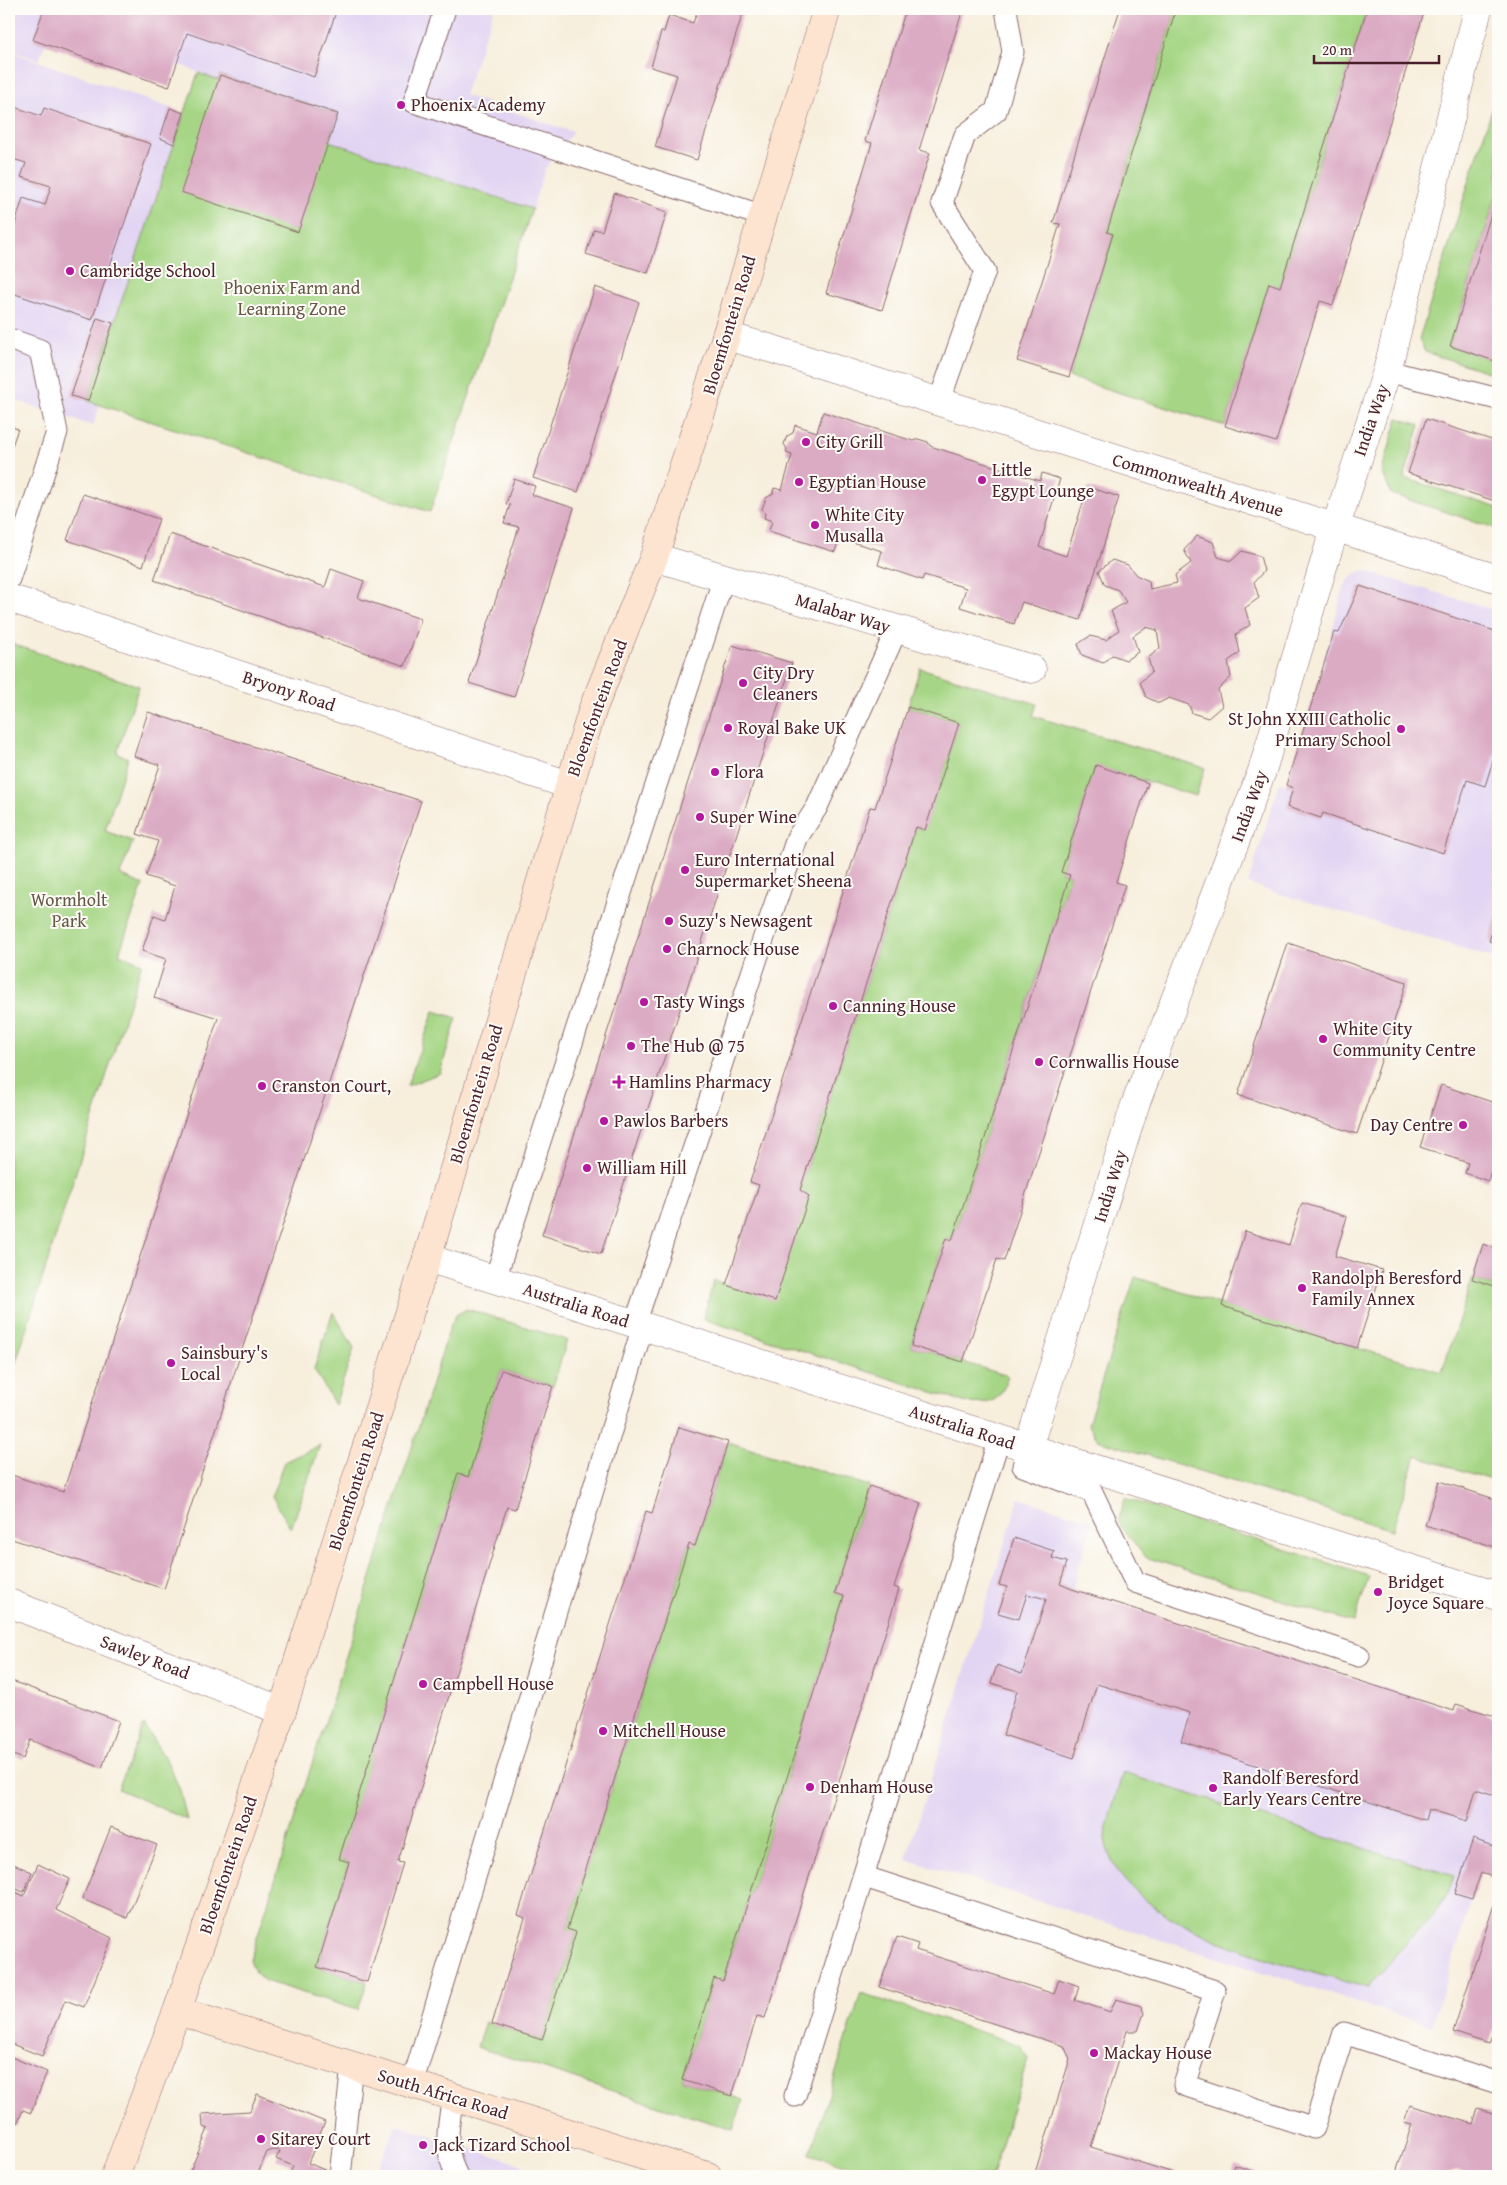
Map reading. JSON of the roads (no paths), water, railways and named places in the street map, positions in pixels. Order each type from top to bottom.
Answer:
[{"type":"street","name":"Bloemfontein Road","points":[[115,2176],[177,2011],[282,1711],[427,1258],[593,708],[654,557],[726,336],[827,9]]},
{"type":"street","name":"India Way","points":[[1028,1448],[1136,1105],[1262,772],[1335,528],[1387,371],[1478,9]]},
{"type":"street","name":"Commonwealth Avenue","points":[[726,336],[1498,579]]},
{"type":"street","name":"Malabar Way","points":[[654,557],[1032,670]]},
{"type":"street","name":"Bryony Road","points":[[9,598],[569,785]]},
{"type":"street","name":"Australia Road","points":[[427,1258],[1498,1596]]},
{"type":"street","name":"Sawley Road","points":[[9,1604],[282,1711]]},
{"type":"street","name":"South Africa Road","points":[[177,2011],[697,2175]]},
{"type":"lane","points":[[445,9],[414,102],[763,216]]},
{"type":"lane","points":[[939,402],[985,271],[942,203],[965,135],[996,111],[1013,52],[1006,9]]},
{"type":"lane","points":[[9,339],[40,350],[56,432],[9,579]]},
{"type":"lane","points":[[1387,371],[1498,399]]},
{"type":"lane","points":[[494,1280],[724,577]]},
{"type":"lane","points":[[412,2084],[639,1325],[797,838],[817,807],[898,630]]},
{"type":"lane","points":[[795,2096],[865,1877],[999,1439]]},
{"type":"lane","points":[[1028,1448],[1023,1466],[1092,1492],[1135,1582],[1359,1656]]},
{"type":"lane","points":[[865,1877],[1215,1991],[1184,2085],[1304,2125],[1314,2128],[1344,2033],[1498,2083]]},
{"type":"lane","points":[[340,2176],[352,2065]]},
{"type":"lane","points":[[454,2097],[447,2128],[447,2148],[457,2176]]},
{"type":"place","name":"Phoenix Academy","points":[[401,105]]},
{"type":"place","name":"Cambridge School","points":[[70,271]]},
{"type":"place","name":"City Grill","points":[[806,442]]},
{"type":"place","name":"Little Egypt Lounge","points":[[982,480]]},
{"type":"place","name":"Egyptian House","points":[[799,482]]},
{"type":"place","name":"White City Musalla","points":[[815,525]]},
{"type":"place","name":"City Dry Cleaners","points":[[743,683]]},
{"type":"place","name":"Royal Bake UK","points":[[728,728]]},
{"type":"place","name":"St John XXIII Catholic Primary School","points":[[1401,729]]},
{"type":"place","name":"Flora","points":[[715,772]]},
{"type":"place","name":"Super Wine","points":[[700,817]]},
{"type":"place","name":"Euro International Supermarket Sheena","points":[[685,870]]},
{"type":"place","name":"Suzy's Newsagent","points":[[669,921]]},
{"type":"place","name":"Charnock House","points":[[667,949]]},
{"type":"place","name":"Tasty Wings","points":[[644,1002]]},
{"type":"place","name":"Canning House","points":[[833,1006]]},
{"type":"place","name":"White City Community Centre","points":[[1323,1039]]},
{"type":"place","name":"The Hub @ 75","points":[[631,1046]]},
{"type":"place","name":"Cornwallis House","points":[[1039,1062]]},
{"type":"place","name":"Hamlins Pharmacy","points":[[619,1082]]},
{"type":"place","name":"Cranston Court,","points":[[262,1086]]},
{"type":"place","name":"Pawlos Barbers","points":[[604,1121]]},
{"type":"place","name":"Day Centre","points":[[1463,1125]]},
{"type":"place","name":"William Hill","points":[[587,1168]]},
{"type":"place","name":"Randolph Beresford Family Annex","points":[[1302,1288]]},
{"type":"place","name":"Sainsbury's Local","points":[[171,1363]]},
{"type":"place","name":"Bridget Joyce Square","points":[[1378,1592]]},
{"type":"place","name":"Campbell House","points":[[423,1684]]},
{"type":"place","name":"Mitchell House","points":[[603,1731]]},
{"type":"place","name":"Denham House","points":[[810,1787]]},
{"type":"place","name":"Randolf Beresford Early Years Centre","points":[[1213,1788]]},
{"type":"place","name":"Mackay House","points":[[1094,2053]]},
{"type":"place","name":"Sitarey Court","points":[[261,2139]]},
{"type":"place","name":"Jack Tizard School","points":[[423,2145]]},
{"type":"park label","name":"Phoenix Farm and Learning Zone","points":[[292,298]]},
{"type":"park label","name":"Wormholt Park","points":[[69,910]]}]
